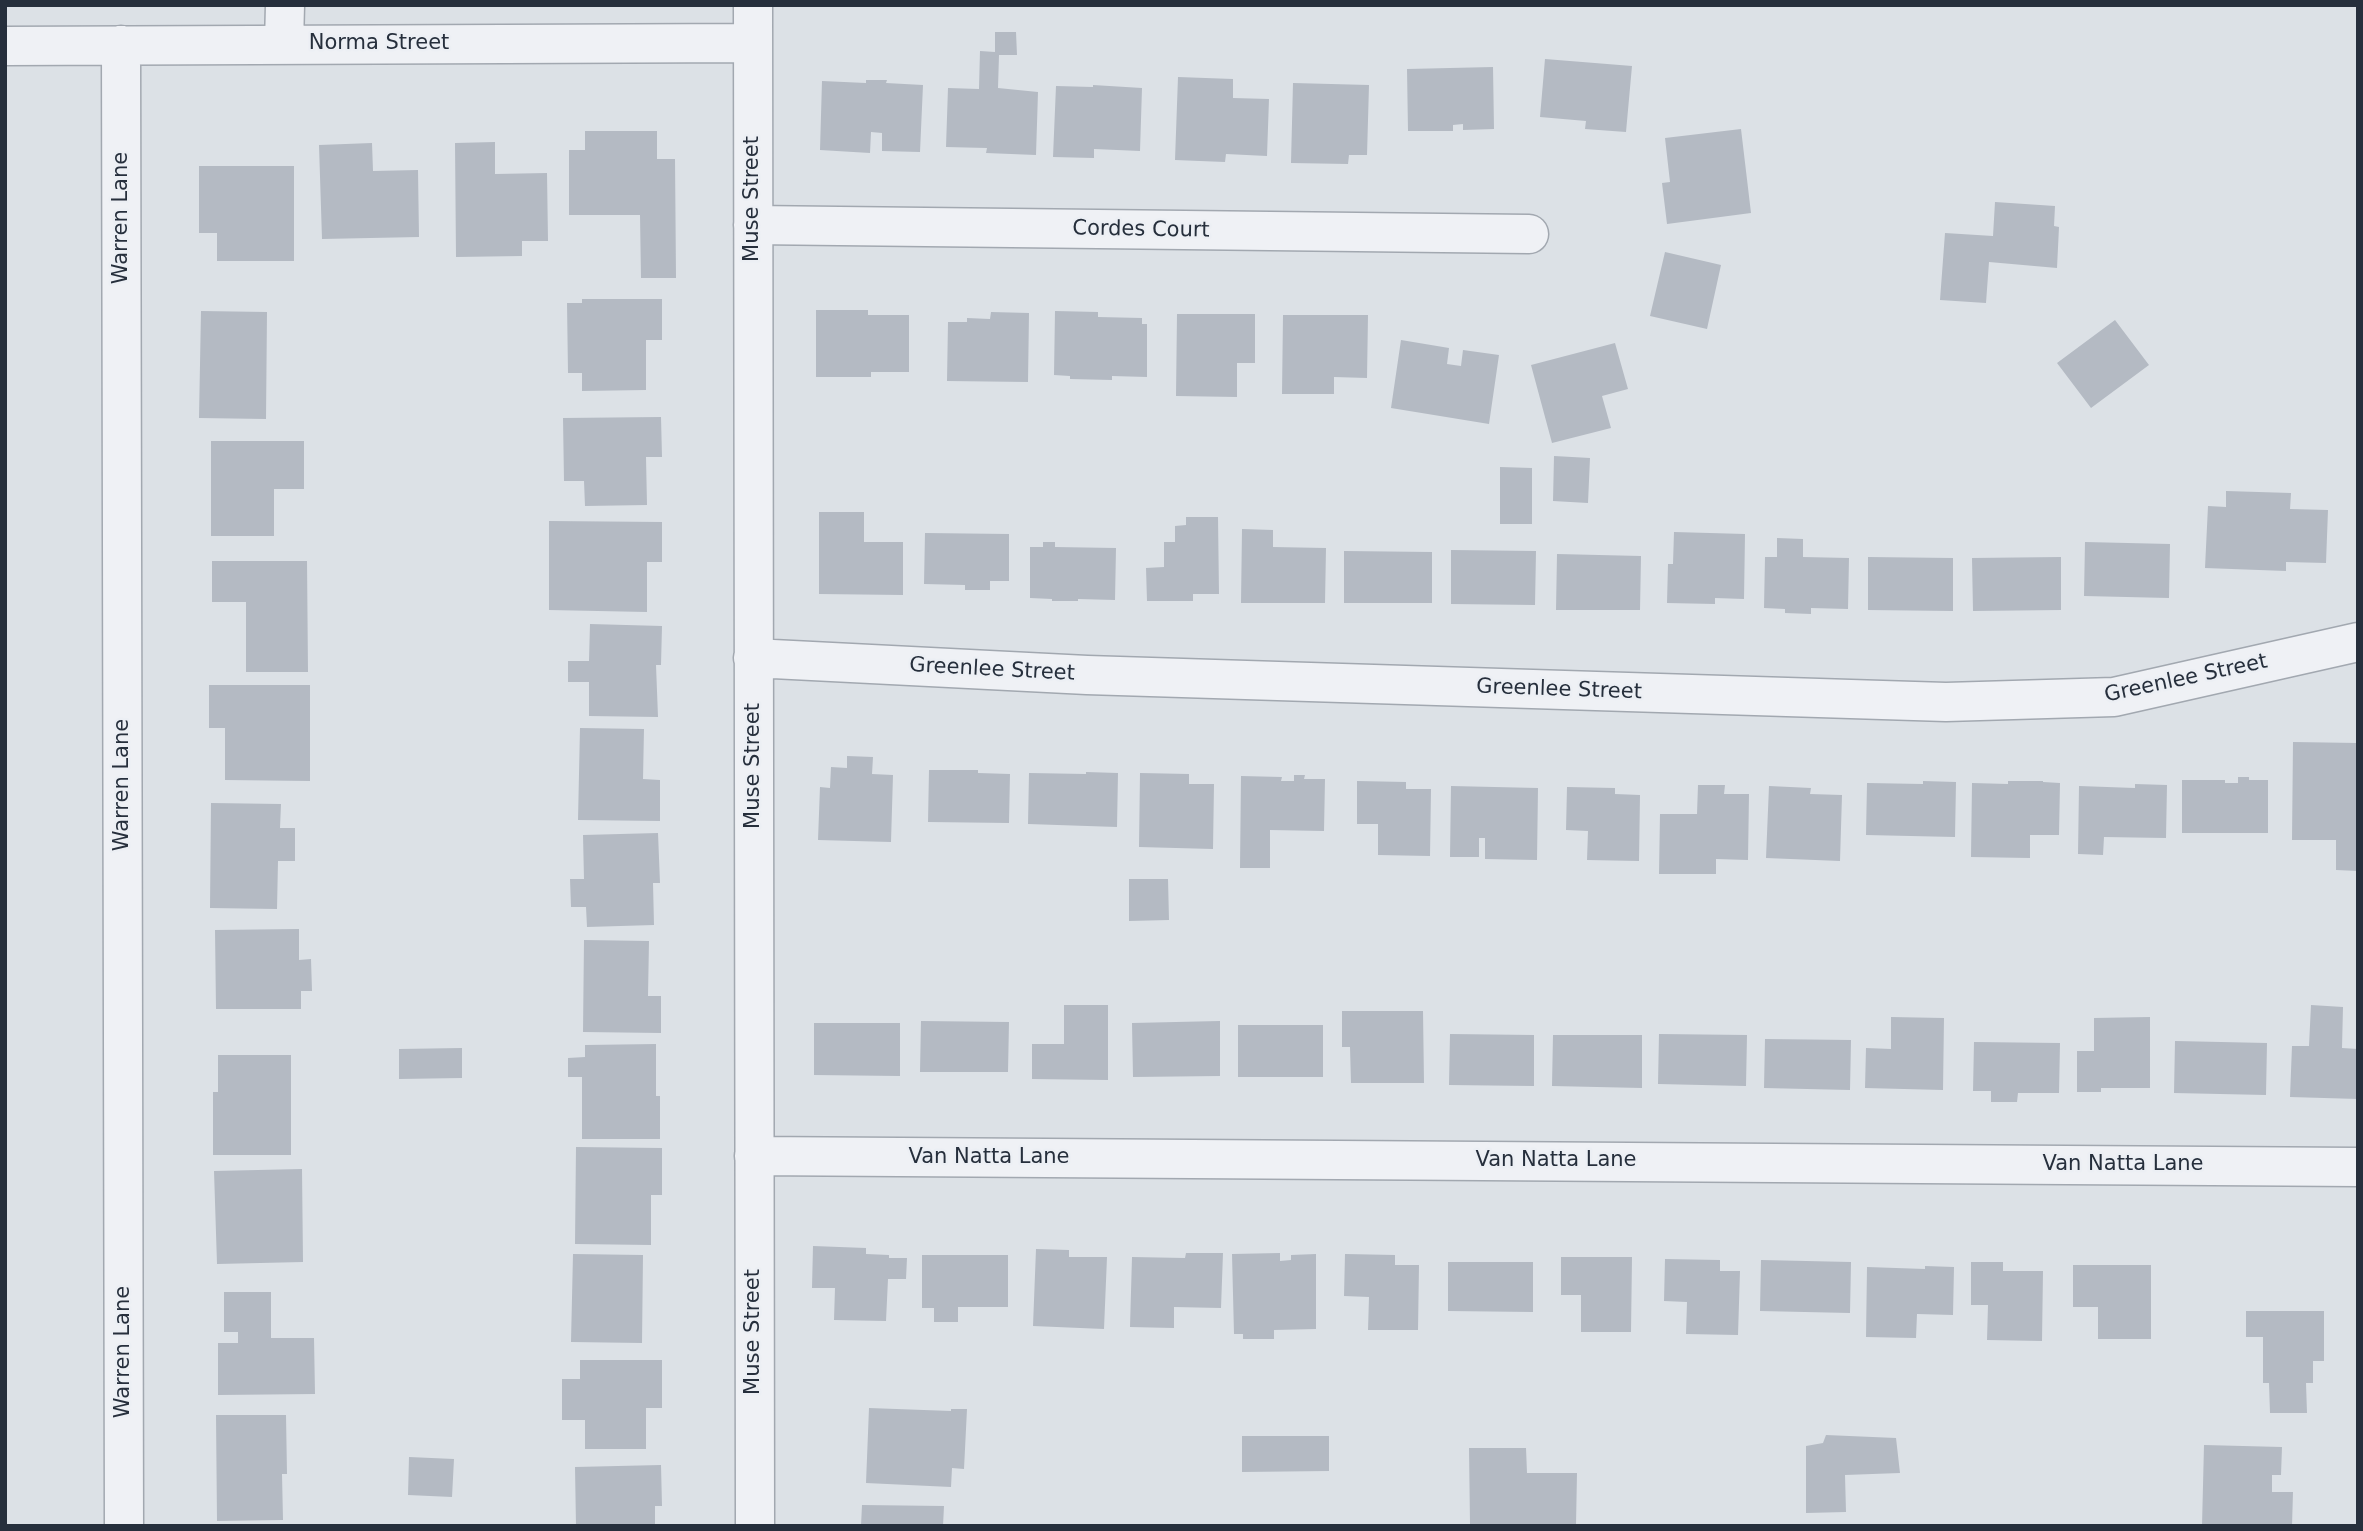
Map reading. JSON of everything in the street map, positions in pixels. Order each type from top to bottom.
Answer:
[{"type":"street","points":[[284,44],[285,5]]},
{"type":"street","name":"Norma Street","points":[[5,46],[284,44],[753,24]]},
{"type":"street","name":"Muse Street","points":[[753,24],[755,1526]]},
{"type":"street","name":"Warren Lane","points":[[121,45],[124,1526]]},
{"type":"street","name":"Cordes Court","points":[[753,225],[1529,234]]},
{"type":"street","name":"Greenlee Street","points":[[754,658],[1087,675],[1946,702],[2114,697],[2358,642]]},
{"type":"street","name":"Van Natta Lane","points":[[754,1156],[2358,1167]]},
{"type":"building","points":[[995,32],[1016,32],[1017,55],[999,55],[998,88],[1038,92],[1036,155],[986,153],[987,148],[946,147],[948,88],[979,89],[980,51],[995,52]]},
{"type":"building","points":[[1545,59],[1632,66],[1626,132],[1585,129],[1586,121],[1540,117]]},
{"type":"building","points":[[1493,67],[1494,129],[1463,130],[1463,124],[1453,125],[1453,131],[1408,131],[1407,69]]},
{"type":"building","points":[[1178,77],[1233,79],[1233,98],[1269,99],[1267,156],[1226,154],[1225,162],[1175,160]]},
{"type":"building","points":[[866,80],[923,85],[920,152],[882,151],[882,133],[871,132],[870,153],[820,150],[822,81],[866,83]]},
{"type":"building","points":[[1293,83],[1369,85],[1367,155],[1349,155],[1348,164],[1291,163]]},
{"type":"building","points":[[1056,86],[1142,88],[1140,151],[1094,149],[1094,158],[1053,157]]},
{"type":"building","points":[[1741,129],[1751,213],[1667,224],[1662,183],[1670,182],[1665,138]]},
{"type":"building","points":[[585,131],[657,131],[657,159],[675,159],[676,278],[641,278],[640,215],[569,215],[569,150],[585,150]]},
{"type":"building","points":[[495,142],[495,174],[547,173],[548,241],[522,241],[522,256],[456,257],[455,143]]},
{"type":"building","points":[[372,143],[373,171],[418,170],[419,237],[322,239],[319,145]]},
{"type":"building","points":[[199,166],[294,166],[294,261],[217,261],[217,233],[199,233]]},
{"type":"building","points":[[1995,202],[2055,206],[2054,226],[2059,227],[2057,268],[1989,262],[1986,303],[1940,300],[1945,233],[1993,236]]},
{"type":"building","points":[[1665,252],[1721,265],[1707,329],[1650,316]]},
{"type":"building","points":[[582,299],[662,299],[662,340],[646,340],[646,390],[582,391],[582,373],[568,373],[567,303],[582,303]]},
{"type":"building","points":[[816,310],[868,310],[868,315],[909,315],[909,372],[871,372],[871,377],[816,377]]},
{"type":"building","points":[[201,311],[267,312],[266,419],[199,418]]},
{"type":"building","points":[[1055,311],[1098,312],[1098,317],[1142,318],[1142,324],[1147,324],[1147,377],[1112,376],[1112,380],[1070,379],[1070,376],[1054,375]]},
{"type":"building","points":[[991,312],[1029,313],[1028,382],[947,381],[948,322],[967,322],[967,318],[990,319]]},
{"type":"building","points":[[1177,314],[1255,314],[1255,363],[1237,363],[1237,397],[1176,396]]},
{"type":"building","points":[[1283,315],[1368,315],[1367,378],[1334,377],[1334,394],[1282,394]]},
{"type":"building","points":[[2115,320],[2149,365],[2091,408],[2057,363]]},
{"type":"building","points":[[1401,340],[1449,348],[1447,364],[1461,366],[1463,350],[1499,355],[1489,424],[1391,408]]},
{"type":"building","points":[[1615,343],[1628,389],[1602,396],[1611,428],[1552,443],[1531,365]]},
{"type":"building","points":[[661,417],[662,457],[646,457],[647,505],[585,506],[584,481],[564,481],[563,418]]},
{"type":"building","points":[[211,441],[304,441],[304,489],[274,489],[274,536],[211,536]]},
{"type":"building","points":[[1554,456],[1590,458],[1588,503],[1553,501]]},
{"type":"building","points":[[1500,467],[1532,468],[1532,524],[1500,524]]},
{"type":"building","points":[[2226,491],[2291,493],[2290,509],[2328,510],[2326,563],[2286,562],[2286,571],[2205,568],[2208,506],[2226,507]]},
{"type":"building","points":[[819,512],[864,512],[864,542],[903,542],[903,595],[819,594]]},
{"type":"building","points":[[1186,517],[1218,517],[1219,594],[1193,594],[1193,601],[1147,601],[1146,568],[1164,567],[1164,542],[1175,542],[1175,526],[1186,525]]},
{"type":"building","points":[[549,521],[662,522],[662,562],[647,562],[647,612],[549,610]]},
{"type":"building","points":[[1242,529],[1273,530],[1273,547],[1326,548],[1325,603],[1241,603]]},
{"type":"building","points":[[1674,532],[1745,534],[1744,599],[1715,598],[1715,604],[1667,603],[1668,564],[1673,564]]},
{"type":"building","points":[[925,533],[1009,534],[1009,581],[990,581],[990,590],[965,590],[965,585],[924,584]]},
{"type":"building","points":[[1777,538],[1803,539],[1803,557],[1849,558],[1848,609],[1811,608],[1811,614],[1785,613],[1785,609],[1764,608],[1765,557],[1777,557]]},
{"type":"building","points":[[1043,542],[1055,542],[1055,547],[1116,548],[1115,600],[1052,601],[1030,598],[1030,547],[1043,547]]},
{"type":"building","points":[[2085,542],[2170,544],[2169,598],[2084,596]]},
{"type":"building","points":[[1451,550],[1536,551],[1535,605],[1451,604]]},
{"type":"building","points":[[1344,551],[1432,552],[1432,603],[1344,603]]},
{"type":"building","points":[[1557,554],[1641,556],[1640,610],[1556,610]]},
{"type":"building","points":[[1868,557],[1953,558],[1953,611],[1868,610]]},
{"type":"building","points":[[2061,557],[2061,610],[1973,611],[1972,558]]},
{"type":"building","points":[[212,561],[307,561],[308,672],[246,672],[246,602],[212,602]]},
{"type":"building","points":[[590,624],[662,626],[661,665],[656,665],[658,717],[589,716],[589,682],[568,682],[568,661],[589,661]]},
{"type":"building","points":[[209,685],[310,685],[310,781],[225,780],[225,728],[209,728]]},
{"type":"building","points":[[580,728],[644,729],[643,779],[660,780],[660,821],[578,820]]},
{"type":"building","points":[[2293,742],[2358,743],[2358,871],[2336,870],[2336,840],[2292,840]]},
{"type":"building","points":[[847,756],[873,757],[872,774],[893,775],[891,842],[818,840],[820,787],[830,788],[831,767],[847,768]]},
{"type":"building","points":[[929,770],[978,770],[978,773],[1010,774],[1009,823],[928,822]]},
{"type":"building","points":[[1029,773],[1118,773],[1117,827],[1028,824]]},
{"type":"building","points":[[1140,773],[1189,774],[1189,784],[1214,784],[1213,849],[1139,847]]},
{"type":"building","points":[[1294,775],[1305,775],[1304,779],[1325,779],[1324,831],[1270,830],[1270,868],[1240,868],[1241,776],[1282,777],[1281,781],[1294,781]]},
{"type":"building","points":[[2238,777],[2268,780],[2268,833],[2182,833],[2182,780],[2225,780],[2225,783],[2238,783]]},
{"type":"building","points":[[1357,781],[1406,782],[1406,789],[1431,789],[1430,856],[1378,855],[1378,824],[1357,824]]},
{"type":"building","points":[[1923,781],[1956,782],[1955,837],[1866,835],[1867,783],[1923,784]]},
{"type":"building","points":[[2008,781],[2060,783],[2059,835],[2030,835],[2030,858],[1971,857],[1972,783],[2008,784]]},
{"type":"building","points":[[2135,784],[2167,785],[2166,838],[2104,837],[2103,855],[2078,854],[2079,786],[2135,788]]},
{"type":"building","points":[[1698,785],[1725,785],[1724,794],[1749,794],[1748,860],[1716,859],[1716,874],[1659,874],[1660,814],[1697,814]]},
{"type":"building","points":[[1451,786],[1538,788],[1537,860],[1485,859],[1485,838],[1479,838],[1479,857],[1450,857]]},
{"type":"building","points":[[1769,786],[1811,788],[1810,794],[1842,795],[1840,861],[1766,858]]},
{"type":"building","points":[[1567,787],[1615,788],[1615,794],[1640,795],[1639,861],[1587,860],[1588,831],[1566,830]]},
{"type":"building","points":[[211,803],[281,804],[280,828],[295,828],[295,861],[278,861],[277,909],[210,908]]},
{"type":"building","points":[[658,833],[660,883],[653,883],[654,925],[587,927],[586,907],[571,907],[570,879],[584,879],[583,835]]},
{"type":"building","points":[[1129,879],[1168,879],[1169,920],[1129,921]]},
{"type":"building","points":[[299,929],[299,960],[311,959],[312,991],[301,991],[301,1009],[216,1009],[215,930]]},
{"type":"building","points":[[584,940],[649,941],[648,996],[661,996],[661,1033],[583,1032]]},
{"type":"building","points":[[1064,1005],[1108,1005],[1108,1080],[1032,1079],[1032,1044],[1064,1044]]},
{"type":"building","points":[[2311,1005],[2343,1007],[2342,1048],[2358,1049],[2358,1099],[2290,1097],[2292,1046],[2309,1046]]},
{"type":"building","points":[[1342,1011],[1423,1011],[1424,1083],[1351,1083],[1350,1047],[1342,1047]]},
{"type":"building","points":[[1891,1017],[1944,1018],[1943,1090],[1865,1088],[1866,1048],[1891,1049]]},
{"type":"building","points":[[2150,1017],[2150,1088],[2101,1088],[2101,1092],[2077,1092],[2077,1051],[2094,1051],[2094,1018]]},
{"type":"building","points":[[921,1021],[1009,1022],[1008,1072],[920,1072]]},
{"type":"building","points":[[1220,1021],[1220,1076],[1133,1077],[1132,1023]]},
{"type":"building","points":[[814,1023],[900,1023],[900,1076],[814,1075]]},
{"type":"building","points":[[1238,1025],[1323,1025],[1323,1077],[1238,1077]]},
{"type":"building","points":[[1450,1034],[1534,1035],[1534,1086],[1449,1085]]},
{"type":"building","points":[[1659,1034],[1747,1035],[1746,1086],[1658,1084]]},
{"type":"building","points":[[1553,1035],[1642,1035],[1642,1088],[1552,1086]]},
{"type":"building","points":[[1765,1039],[1851,1040],[1850,1090],[1764,1088]]},
{"type":"building","points":[[2175,1041],[2267,1043],[2266,1095],[2174,1093]]},
{"type":"building","points":[[1974,1042],[2060,1043],[2059,1093],[2018,1093],[2017,1102],[1991,1102],[1991,1091],[1973,1091]]},
{"type":"building","points":[[656,1044],[656,1096],[660,1096],[660,1139],[582,1139],[582,1077],[568,1077],[568,1058],[585,1057],[585,1045]]},
{"type":"building","points":[[462,1048],[462,1078],[399,1079],[399,1049]]},
{"type":"building","points":[[218,1055],[291,1055],[291,1155],[213,1155],[213,1092],[218,1092]]},
{"type":"building","points":[[576,1147],[662,1148],[662,1195],[651,1195],[651,1245],[575,1244]]},
{"type":"building","points":[[302,1169],[303,1262],[217,1264],[214,1171]]},
{"type":"building","points":[[813,1246],[866,1248],[866,1254],[907,1258],[906,1279],[888,1279],[886,1321],[834,1320],[835,1288],[812,1288]]},
{"type":"building","points":[[1036,1249],[1069,1250],[1069,1257],[1107,1257],[1104,1329],[1033,1326]]},
{"type":"building","points":[[1186,1253],[1223,1253],[1221,1308],[1174,1307],[1174,1328],[1130,1327],[1132,1257],[1185,1258]]},
{"type":"building","points":[[1280,1253],[1280,1261],[1291,1260],[1291,1255],[1316,1254],[1316,1329],[1274,1330],[1274,1339],[1243,1339],[1243,1334],[1234,1334],[1232,1254]]},
{"type":"building","points":[[573,1254],[643,1255],[642,1343],[571,1342]]},
{"type":"building","points":[[1345,1254],[1395,1255],[1395,1265],[1419,1265],[1418,1330],[1368,1330],[1369,1297],[1344,1296]]},
{"type":"building","points":[[922,1255],[1008,1255],[1008,1307],[958,1307],[958,1322],[934,1322],[934,1308],[922,1308]]},
{"type":"building","points":[[1561,1257],[1632,1257],[1631,1332],[1581,1332],[1581,1295],[1561,1295]]},
{"type":"building","points":[[1665,1259],[1720,1260],[1720,1271],[1740,1271],[1738,1335],[1686,1334],[1687,1302],[1664,1301]]},
{"type":"building","points":[[1761,1260],[1851,1262],[1850,1313],[1760,1311]]},
{"type":"building","points":[[1448,1262],[1533,1262],[1533,1312],[1448,1311]]},
{"type":"building","points":[[1971,1262],[2003,1262],[2003,1271],[2043,1271],[2042,1341],[1987,1340],[1988,1305],[1971,1305]]},
{"type":"building","points":[[2073,1265],[2151,1265],[2151,1339],[2098,1339],[2098,1307],[2073,1307]]},
{"type":"building","points":[[1925,1266],[1954,1267],[1953,1315],[1917,1314],[1916,1338],[1866,1337],[1867,1267],[1925,1269]]},
{"type":"building","points":[[224,1292],[271,1292],[271,1338],[314,1338],[315,1394],[218,1395],[218,1343],[238,1343],[238,1332],[224,1332]]},
{"type":"building","points":[[2246,1311],[2324,1311],[2324,1361],[2313,1361],[2313,1383],[2306,1383],[2307,1413],[2270,1413],[2269,1383],[2263,1383],[2263,1337],[2246,1337]]},
{"type":"building","points":[[580,1360],[662,1360],[662,1408],[646,1408],[646,1449],[585,1449],[585,1420],[562,1420],[562,1379],[580,1379]]},
{"type":"building","points":[[869,1408],[951,1411],[967,1409],[964,1469],[952,1468],[951,1487],[866,1483]]},
{"type":"building","points":[[216,1415],[286,1415],[287,1474],[282,1474],[283,1520],[217,1521]]},
{"type":"building","points":[[1826,1435],[1896,1438],[1900,1473],[1845,1475],[1846,1512],[1806,1513],[1806,1446],[1823,1443]]},
{"type":"building","points":[[1242,1436],[1329,1436],[1329,1471],[1242,1472]]},
{"type":"building","points":[[2204,1445],[2282,1447],[2281,1475],[2272,1475],[2272,1492],[2293,1492],[2292,1526],[2202,1526]]},
{"type":"building","points":[[1469,1448],[1526,1448],[1527,1473],[1577,1473],[1576,1525],[1470,1524]]},
{"type":"building","points":[[409,1457],[454,1459],[452,1497],[408,1495]]},
{"type":"building","points":[[661,1465],[662,1506],[655,1506],[655,1526],[576,1526],[575,1467]]},
{"type":"building","points":[[862,1505],[944,1506],[943,1526],[861,1526]]}]
